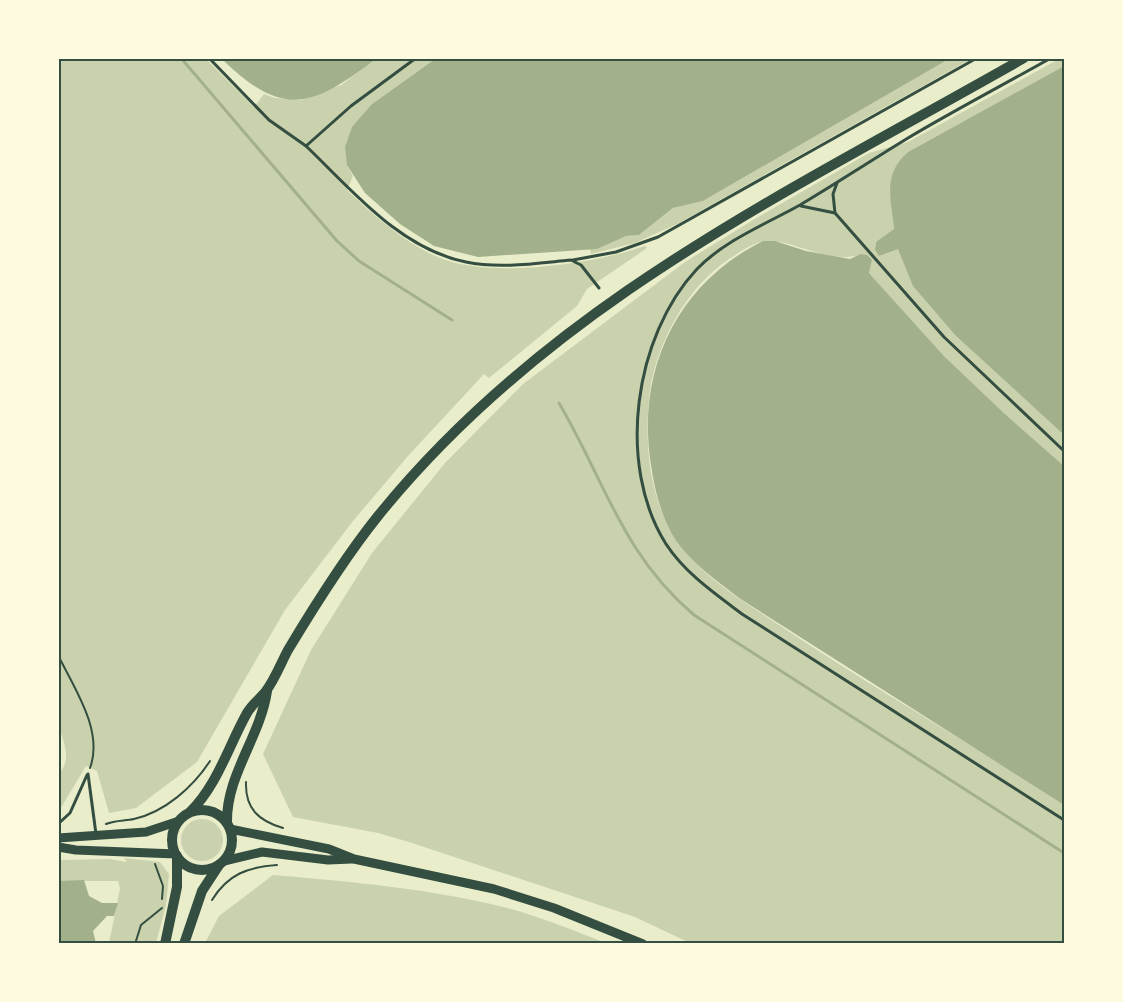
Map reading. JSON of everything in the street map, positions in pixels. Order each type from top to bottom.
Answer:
[{"type":"highway","points":[[165,944],[177,887],[173,834],[179,821],[190,812],[210,787],[250,708],[267,690],[315,608],[377,517],[466,419],[526,364],[630,287],[706,237],[1024,58]]},
{"type":"highway","points":[[184,944],[202,891],[232,846],[228,794],[264,713],[267,690]]},
{"type":"highway","points":[[190,812],[211,811],[229,826]]},
{"type":"highway","points":[[176,855],[185,864],[196,869],[208,869],[222,862]]},
{"type":"main road","points":[[58,838],[146,832],[179,821]]},
{"type":"main road","points":[[229,826],[329,849],[354,859],[494,889],[554,908],[643,944]]},
{"type":"main road","points":[[58,847],[176,855]]},
{"type":"main road","points":[[222,862],[272,852],[328,860],[354,859]]},
{"type":"lane","points":[[209,58],[269,120],[306,146],[370,208],[412,240],[438,253],[478,264],[571,260],[616,252],[657,237],[977,58]]},
{"type":"lane","points":[[306,146],[351,106],[416,58]]},
{"type":"lane","points":[[1051,58],[910,137],[799,205],[747,232],[698,268],[677,295],[656,334],[642,377],[638,429],[642,480],[654,520],[666,544],[698,581],[742,614],[1065,820]]},
{"type":"lane","points":[[838,182],[833,194],[835,213],[944,337],[1065,451]]},
{"type":"lane","points":[[799,205],[835,213]]},
{"type":"lane","points":[[571,260],[581,265],[599,288]]},
{"type":"lane","points":[[58,824],[70,813],[88,774]]},
{"type":"lane","points":[[88,774],[96,834]]},
{"type":"path","points":[[58,655],[87,717],[93,736],[93,759],[88,774]]},
{"type":"path","points":[[96,834],[108,822],[151,814],[180,794],[195,779]]},
{"type":"path","points":[[246,796],[259,819]]},
{"type":"path","points":[[202,891],[214,896],[236,874],[254,866]]},
{"type":"path","points":[[135,944],[141,925],[162,908],[163,886],[156,867]]},
{"type":"path","points":[[163,886],[177,887]]},
{"type":"shaded area","points":[[59,59],[206,59],[254,107],[264,94],[275,98],[301,100],[341,85],[376,59],[435,59],[372,104],[348,167],[353,176],[347,190],[368,209],[414,245],[427,252],[462,264],[487,268],[542,267],[623,253],[645,246],[647,248],[587,289],[577,306],[489,378],[484,374],[408,456],[353,521],[285,610],[197,762],[136,808],[109,813],[97,771],[86,766],[59,811],[59,773],[66,757],[59,727]]},
{"type":"shaded area","points":[[222,59],[376,59],[334,87],[316,96],[299,100],[281,98],[263,91]]},
{"type":"shaded area","points":[[435,59],[949,59],[703,201],[673,208],[639,235],[626,236],[597,249],[478,257],[434,246],[400,224],[365,193],[347,165],[345,147],[352,127],[372,104]]},
{"type":"shaded area","points":[[949,59],[971,59],[677,224],[635,243],[591,254],[590,249],[626,236],[639,235],[673,208],[703,201]]},
{"type":"shaded area","points":[[1059,59],[1064,59],[1064,66],[908,152],[900,160],[892,178],[891,187],[894,229],[892,233],[876,242],[875,250],[879,256],[898,248],[956,336],[1064,435],[1064,466],[944,356],[869,273],[872,260],[860,254],[850,257],[826,255],[776,241],[757,243],[729,259],[700,285],[676,317],[659,354],[654,372],[648,410],[648,448],[654,487],[667,523],[686,553],[711,577],[817,650],[1064,805],[1064,943],[690,943],[635,917],[409,842],[378,833],[293,817],[263,754],[311,650],[372,553],[445,463],[523,384],[685,262],[753,220],[869,153],[908,142]]},
{"type":"shaded area","points":[[1064,66],[1064,435],[956,336],[913,286],[898,249],[879,256],[875,250],[876,242],[894,229],[890,197],[891,178],[894,169],[908,152]]},
{"type":"shaded area","points":[[763,241],[775,241],[806,251],[850,259],[860,254],[867,255],[872,260],[869,273],[944,356],[1064,466],[1064,805],[739,598],[696,563],[681,548],[670,530],[662,513],[654,485],[648,430],[650,396],[657,364],[669,334],[685,306],[707,281],[733,259]]},
{"type":"shaded area","points":[[202,819],[210,820],[217,825],[222,832],[222,848],[217,855],[210,860],[202,861],[194,860],[187,855],[182,848],[181,840],[182,832],[187,825],[194,820]]},
{"type":"shaded area","points":[[124,858],[160,862],[169,874],[166,905],[156,943],[109,943],[120,889],[118,881],[59,881],[59,860],[109,859],[127,862]]},
{"type":"shaded area","points":[[273,875],[395,887],[485,903],[538,917],[606,943],[205,943],[219,916]]},
{"type":"shaded area","points":[[84,880],[89,896],[102,903],[118,903],[114,916],[107,916],[93,931],[96,943],[59,943],[59,881]]},
{"type":"waterway","points":[[181,58],[337,241],[359,261],[452,320]]},
{"type":"waterway","points":[[559,403],[632,542],[669,592],[694,615],[1064,853]]}]
